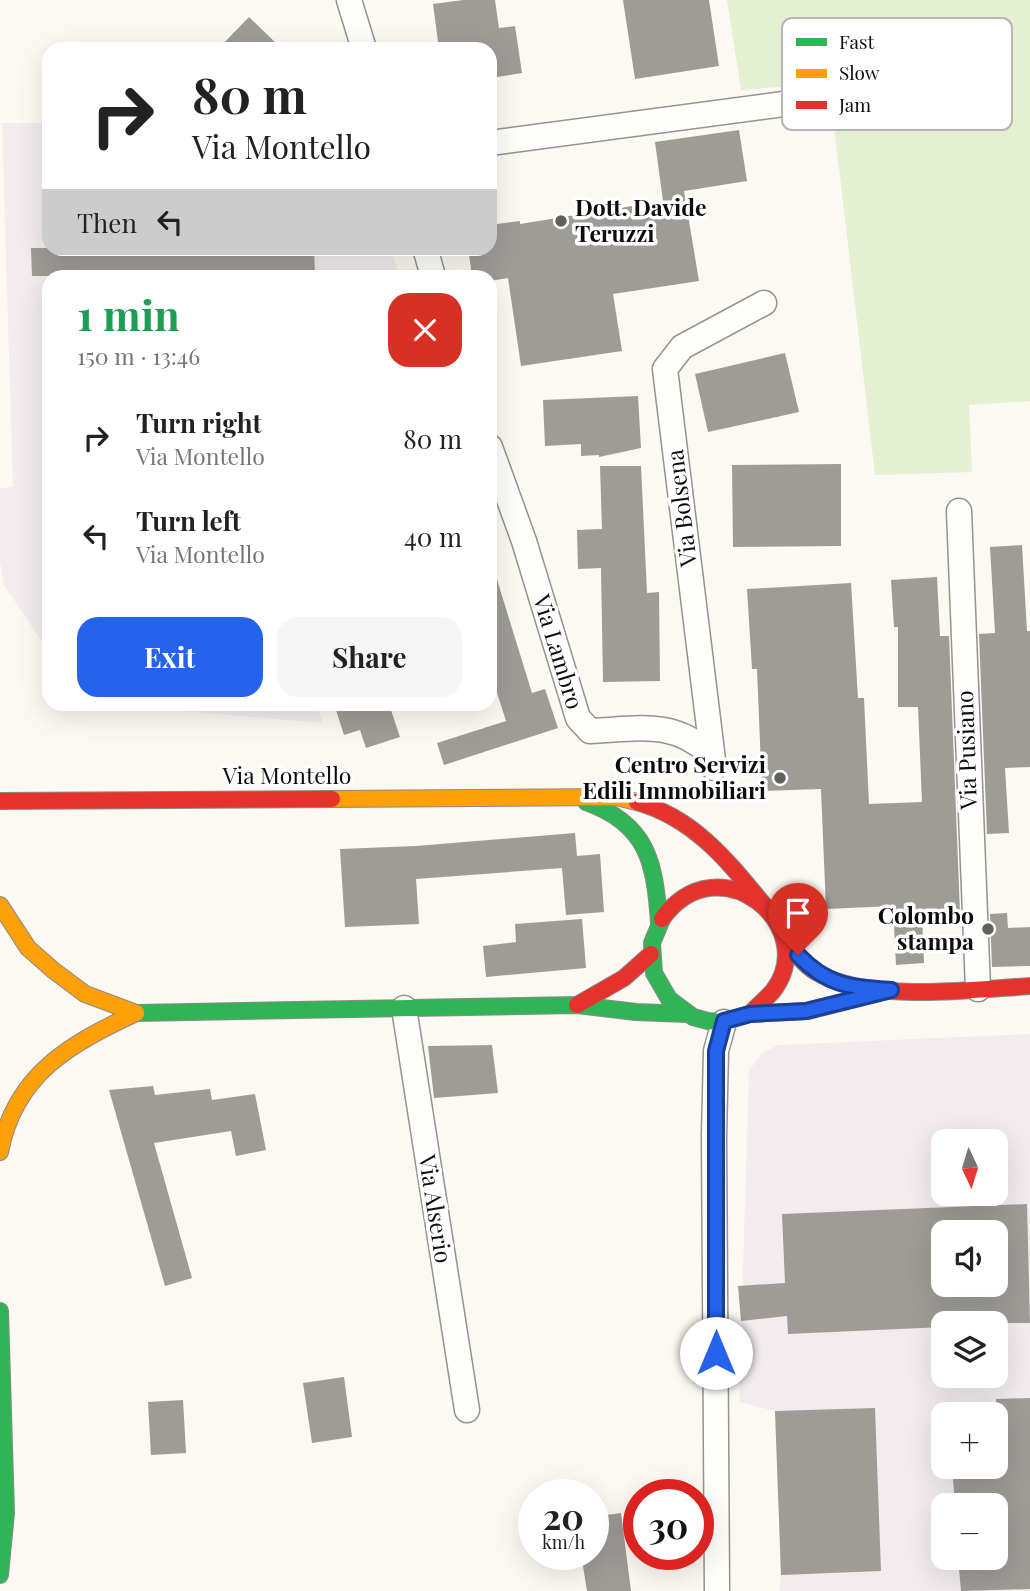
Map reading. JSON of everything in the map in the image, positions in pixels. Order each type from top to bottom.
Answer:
[{"type":"main road","name":"Via Montello","points":[[573,796],[614,813],[637,835],[645,850],[657,894],[659,923]]},
{"type":"main road","name":"Via Montello","points":[[0,801],[616,797],[643,803],[675,817],[723,857],[765,905]]},
{"type":"main road","points":[[705,1019],[672,1003],[653,972],[651,954],[659,923],[671,906],[688,894],[707,888],[728,887],[747,893],[765,905],[784,936],[814,972],[834,982],[858,988],[891,990],[1030,986]]},
{"type":"main road","points":[[0,905],[27,948],[53,970],[85,994],[136,1013],[577,1005],[705,1019],[806,1011],[891,990]]},
{"type":"main road","points":[[750,1014],[765,1003],[784,972],[784,936]]},
{"type":"main road","points":[[577,1005],[624,978],[651,954]]},
{"type":"main road","points":[[0,1152],[4,1132],[25,1093],[46,1064],[78,1040],[136,1013]]},
{"type":"main road","points":[[0,1311],[6,1513],[0,1575]]},
{"type":"street","points":[[349,0],[362,42]]},
{"type":"street","points":[[497,142],[782,104]]},
{"type":"street","name":"Via Bolsena","points":[[713,761],[665,369],[682,347],[764,303]]},
{"type":"street","name":"Via Lambro","points":[[497,466],[524,541],[578,718],[590,731],[652,728],[683,734],[698,743],[713,761]]},
{"type":"street","name":"Via Pusiano","points":[[959,511],[978,989]]},
{"type":"street","name":"Via Alserio","points":[[404,1008],[467,1410]]},
{"type":"street","points":[[705,1019],[716,1051],[717,1591]]},
{"type":"shaded area","points":[[2,123],[42,123],[42,256],[393,256],[398,270],[42,270],[42,642],[4,585],[0,561],[0,488],[13,487]]},
{"type":"shaded area","points":[[184,711],[319,711],[323,723]]},
{"type":"shaded area","points":[[1030,1034],[1030,1591],[779,1591],[781,1575],[775,1411],[739,1402],[749,1071],[761,1054],[778,1045]]},
{"type":"green space","points":[[727,0],[1030,0],[1030,401],[969,405],[972,472],[875,475],[835,130],[1012,130],[1012,18],[782,18],[782,87],[741,90]]},
{"type":"building","points":[[495,0],[499,28],[515,26],[522,73],[497,77],[497,42],[438,42],[433,4]]},
{"type":"building","points":[[623,0],[709,0],[719,66],[635,79]]},
{"type":"building","points":[[249,17],[275,42],[225,42]]},
{"type":"building","points":[[739,130],[747,181],[684,191],[699,281],[613,294],[622,351],[521,366],[508,278],[497,280],[497,270],[471,270],[469,256],[497,256],[497,224],[520,221],[520,224],[663,201],[655,142]]},
{"type":"building","points":[[31,248],[42,248],[42,256],[314,256],[315,270],[42,270],[42,276],[32,276]]},
{"type":"building","points":[[785,353],[799,412],[708,432],[695,374]]},
{"type":"building","points":[[638,396],[641,448],[599,457],[581,456],[581,444],[545,446],[543,400]]},
{"type":"building","points":[[841,464],[841,546],[733,547],[732,465]]},
{"type":"building","points":[[600,466],[641,466],[647,593],[659,592],[660,681],[603,682],[601,568],[578,569],[577,530],[602,529]]},
{"type":"building","points":[[1022,545],[1027,631],[1030,631],[1030,767],[1005,768],[1009,833],[987,834],[979,634],[995,633],[990,547]]},
{"type":"building","points":[[937,577],[940,636],[949,636],[960,912],[922,914],[924,963],[896,965],[893,906],[826,909],[821,789],[762,791],[757,669],[752,669],[747,589],[851,583],[858,698],[864,698],[869,804],[922,802],[918,707],[898,707],[898,627],[894,627],[891,580]]},
{"type":"building","points":[[497,579],[532,693],[545,689],[558,728],[444,765],[437,743],[506,721],[497,693]]},
{"type":"building","points":[[336,711],[391,711],[400,737],[366,748],[360,730],[344,735]]},
{"type":"building","points":[[575,833],[577,856],[600,854],[604,912],[566,915],[562,868],[416,879],[419,924],[345,927],[340,849],[416,846]]},
{"type":"building","points":[[1007,913],[1008,928],[1030,927],[1030,966],[992,967],[990,914]]},
{"type":"building","points":[[582,919],[586,968],[486,977],[483,946],[516,942],[515,924]]},
{"type":"building","points":[[492,1045],[498,1093],[434,1098],[428,1046]]},
{"type":"building","points":[[153,1086],[155,1095],[210,1089],[212,1100],[255,1094],[266,1150],[236,1156],[231,1131],[154,1143],[192,1278],[165,1286],[109,1090]]},
{"type":"building","points":[[1027,1204],[1030,1323],[1008,1323],[1008,1311],[931,1311],[931,1328],[788,1334],[787,1316],[741,1321],[738,1286],[785,1283],[782,1214]]},
{"type":"building","points":[[344,1377],[352,1437],[312,1443],[303,1383]]},
{"type":"building","points":[[1030,1398],[1030,1589],[961,1591],[959,1570],[1008,1570],[1008,1493],[954,1493],[953,1479],[1008,1479],[1008,1402],[996,1402],[996,1399]]},
{"type":"building","points":[[183,1400],[186,1453],[151,1455],[148,1402]]},
{"type":"building","points":[[875,1408],[881,1571],[781,1575],[775,1411]]},
{"type":"building","points":[[621,1513],[623,1570],[628,1570],[631,1591],[587,1591],[584,1570],[609,1570],[609,1515]]},
{"type":"traffic: fast","points":[[586,802],[623,822],[644,848],[655,882],[659,923]]},
{"type":"traffic: fast","points":[[662,919],[652,943],[654,973],[669,999],[693,1017],[724,1022],[749,1014],[808,1011],[891,990]]},
{"type":"traffic: fast","points":[[136,1013],[577,1005],[636,1012],[687,1014]]},
{"type":"traffic: fast","points":[[0,1311],[6,1513],[0,1575]]},
{"type":"traffic: slow","points":[[332,799],[616,797],[637,802]]},
{"type":"traffic: slow","points":[[0,905],[28,948],[53,970],[85,994],[136,1013]]},
{"type":"traffic: slow","points":[[0,1152],[7,1125],[32,1082],[68,1050],[136,1013]]},
{"type":"traffic: jam","points":[[0,801],[332,799]]},
{"type":"traffic: jam","points":[[637,802],[657,809],[693,830],[723,857],[764,905]]},
{"type":"traffic: jam","points":[[662,919],[685,897],[710,888],[735,890],[757,901],[774,919],[784,942],[785,966],[773,991],[750,1014]]},
{"type":"traffic: jam","points":[[784,936],[811,969],[838,982],[864,988],[950,992],[1030,986]]},
{"type":"traffic: jam","points":[[577,1005],[624,978],[651,954]]},
{"type":"place","name":"Dott. Davide Teruzzi","points":[[561,221]]},
{"type":"place","name":"Centro Servizi Edili Immobiliari","points":[[780,778]]},
{"type":"place","name":"Colombo stampa","points":[[988,929]]},
{"type":"route","points":[[716,1353],[716,1051],[724,1021],[750,1014],[779,1014],[833,1006],[891,990],[858,988],[834,982],[814,972],[798,955]]}]
